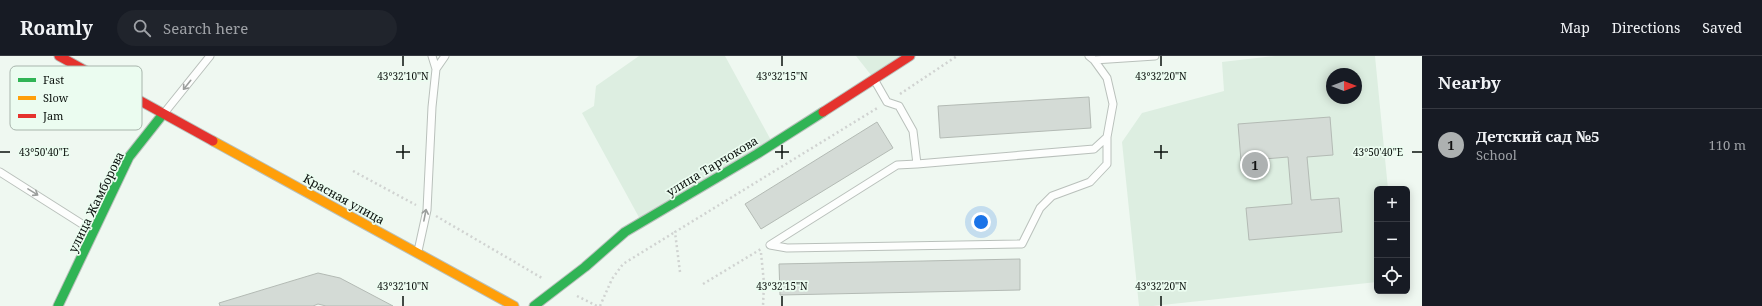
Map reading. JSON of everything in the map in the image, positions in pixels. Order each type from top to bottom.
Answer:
[{"type":"main road","name":"Красная улица","points":[[59,56],[77,66]]},
{"type":"main road","name":"улица Тарчокова","points":[[534,306],[585,267],[625,232],[757,154],[875,80],[910,56]]},
{"type":"main road","name":"Красная улица","points":[[142,102],[514,306]]},
{"type":"main road","name":"улица Жамборова","points":[[58,306],[130,157],[163,114]]},
{"type":"lane","points":[[163,114],[210,56]]},
{"type":"lane","points":[[418,254],[426,210],[432,107],[436,68],[432,56]]},
{"type":"lane","points":[[436,68],[446,56]]},
{"type":"lane","points":[[1092,58],[1155,56]]},
{"type":"lane","points":[[770,245],[787,248],[1022,244],[1040,208],[1052,196],[1090,182],[1107,164],[1107,137],[1113,104],[1107,78],[1092,58]]},
{"type":"lane","points":[[875,80],[887,102],[899,106],[913,131],[917,164]]},
{"type":"lane","points":[[770,245],[897,165],[1094,149],[1107,137]]},
{"type":"lane","points":[[0,172],[94,232]]},
{"type":"path","points":[[600,306],[612,279],[623,264],[887,102],[957,56]]},
{"type":"path","points":[[353,171],[426,210],[529,271]]},
{"type":"path","points":[[674,232],[680,272]]},
{"type":"path","points":[[703,284],[770,245]]},
{"type":"path","points":[[761,249],[764,283],[763,306]]},
{"type":"shaded area","points":[[639,56],[725,56],[773,144],[641,221],[582,113],[594,106],[596,86]]},
{"type":"shaded area","points":[[856,56],[910,56],[875,80]]},
{"type":"shaded area","points":[[1275,56],[1375,56],[1388,186],[1374,186],[1374,282],[1153,306],[1139,306],[1122,142],[1142,113],[1224,91],[1222,62]]},
{"type":"building","points":[[1089,97],[1091,128],[940,138],[938,106]]},
{"type":"building","points":[[1330,117],[1333,155],[1307,157],[1311,200],[1339,198],[1342,232],[1249,240],[1246,208],[1292,204],[1288,157],[1241,161],[1238,124]]},
{"type":"building","points":[[877,122],[893,148],[761,229],[745,204]]},
{"type":"building","points":[[1020,259],[1020,290],[780,295],[779,264]]},
{"type":"building","points":[[318,273],[340,278],[393,306],[326,306],[318,304],[313,306],[220,306],[219,303]]},
{"type":"traffic: fast","points":[[534,306],[585,267],[625,232],[757,154],[823,112]]},
{"type":"traffic: fast","points":[[58,306],[129,157],[163,114]]},
{"type":"traffic: slow","points":[[213,141],[514,306]]},
{"type":"traffic: jam","points":[[59,56],[77,66]]},
{"type":"traffic: jam","points":[[823,112],[910,56]]},
{"type":"traffic: jam","points":[[142,102],[213,141]]},
{"type":"place","name":"Детский сад №5","points":[[1255,165]]}]
